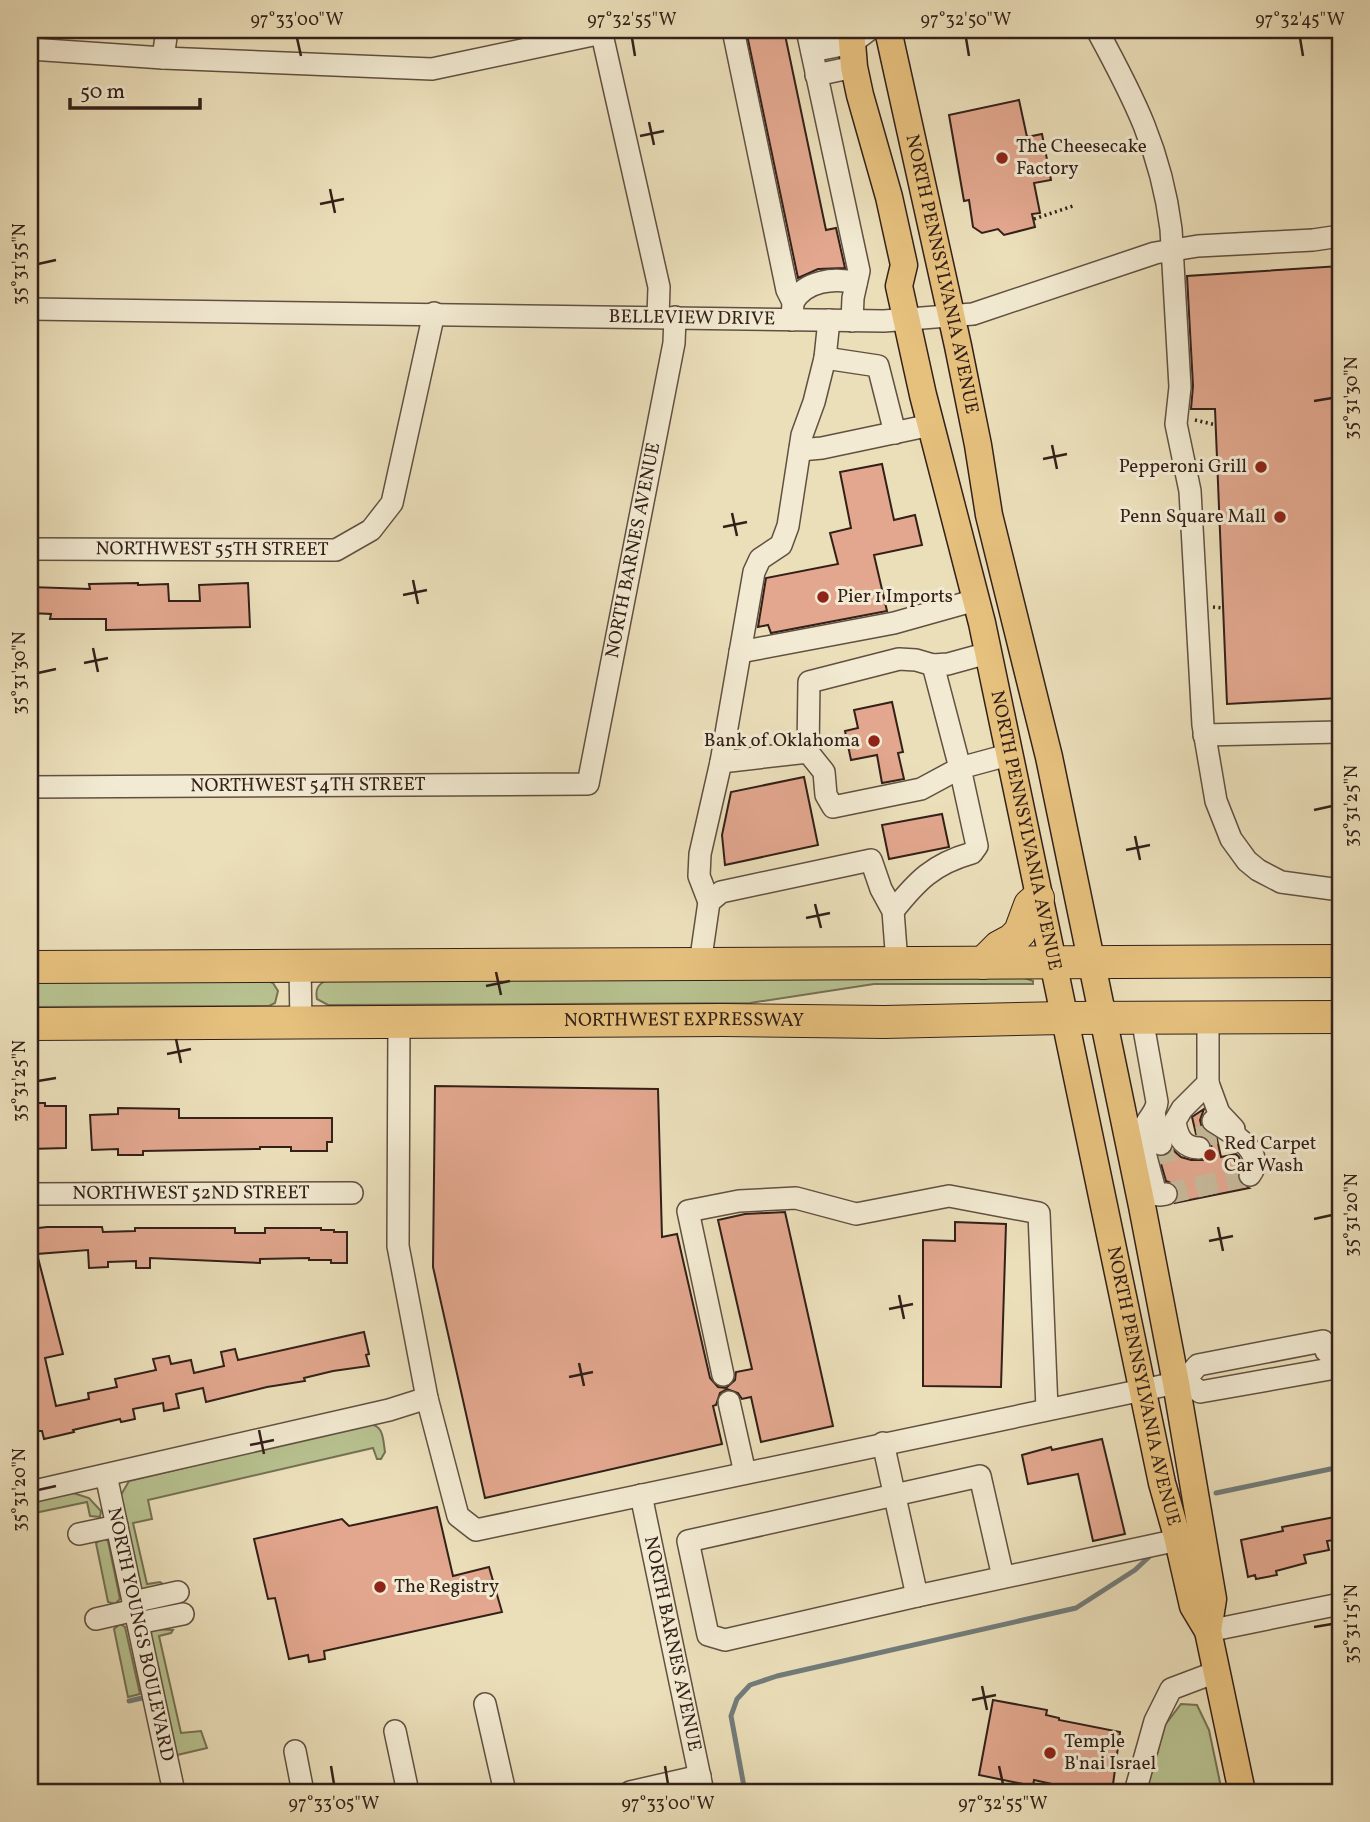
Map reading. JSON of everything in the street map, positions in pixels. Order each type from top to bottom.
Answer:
[{"type":"highway","points":[[984,963],[999,947],[1020,932],[1030,905],[1038,898]]},
{"type":"highway","points":[[30,967],[1340,961]]},
{"type":"highway","name":"NORTHWEST EXPRESSWAY","points":[[30,1024],[695,1020],[884,1022],[1340,1017]]},
{"type":"main road","name":"NORTH PENNSYLVANIA AVENUE","points":[[888,30],[978,445],[989,515],[1049,757],[1181,1382],[1213,1598],[1208,1631],[1242,1792]]},
{"type":"main road","name":"NORTH PENNSYLVANIA AVENUE","points":[[857,42],[904,265],[899,283],[988,653],[1162,1483],[1193,1606],[1208,1631]]},
{"type":"main road","points":[[904,265],[919,276],[950,316]]},
{"type":"street","points":[[163,58],[167,30]]},
{"type":"street","points":[[733,30],[792,311]]},
{"type":"street","points":[[807,30],[859,271],[853,298],[852,321]]},
{"type":"street","points":[[1097,30],[1150,138],[1168,204],[1180,387],[1176,424],[1191,491],[1204,735],[1219,812],[1231,839],[1247,861],[1258,870],[1281,882],[1340,890]]},
{"type":"street","points":[[30,49],[163,58],[432,69],[602,31]]},
{"type":"street","name":"NORTH BARNES AVENUE","points":[[588,784],[674,343],[602,31]]},
{"type":"street","points":[[812,51],[857,42]]},
{"type":"street","points":[[816,75],[857,42]]},
{"type":"street","name":"BELLEVIEW DRIVE","points":[[30,309],[667,317],[792,311],[829,320],[907,320],[973,314],[1155,253],[1340,236]]},
{"type":"street","points":[[792,311],[802,290],[841,280],[856,283]]},
{"type":"street","name":"NORTHWEST 55TH STREET","points":[[30,549],[336,550],[371,530],[392,503],[434,313]]},
{"type":"street","points":[[700,964],[709,902],[699,876],[700,855],[721,762],[754,572],[760,559],[781,545],[788,526],[800,450],[825,358],[829,320]]},
{"type":"street","points":[[825,358],[878,366],[895,433]]},
{"type":"street","points":[[800,450],[931,425]]},
{"type":"street","points":[[740,652],[894,623],[976,600]]},
{"type":"street","points":[[988,653],[948,664],[933,665],[900,659],[809,682],[808,752],[824,772],[826,795],[833,807],[921,789],[960,768],[1008,755]]},
{"type":"street","points":[[890,906],[932,869],[951,859],[972,853],[977,846],[933,665]]},
{"type":"street","points":[[1204,735],[1340,732]]},
{"type":"street","points":[[721,762],[808,752]]},
{"type":"street","name":"NORTHWEST 54TH STREET","points":[[30,786],[588,784]]},
{"type":"street","points":[[709,902],[721,892],[871,860],[890,906],[897,963]]},
{"type":"street","points":[[300,966],[301,1023]]},
{"type":"street","points":[[1142,1018],[1157,1101],[1154,1113],[1147,1121],[1142,1134],[1195,1146],[1248,1147],[1254,1164],[1250,1175]]},
{"type":"street","points":[[1195,1146],[1219,1113],[1208,1083],[1208,1018]]},
{"type":"street","points":[[399,1022],[398,1246],[427,1398],[458,1516],[476,1530],[1181,1382],[1198,1365],[1330,1352]]},
{"type":"street","points":[[1195,1146],[1175,1121],[1182,1109],[1208,1083]]},
{"type":"street","points":[[1154,1113],[1195,1146]]},
{"type":"street","name":"NORTHWEST 52ND STREET","points":[[30,1194],[352,1194]]},
{"type":"street","points":[[723,1376],[688,1211],[739,1200],[796,1198],[856,1213],[949,1196],[1039,1213],[1047,1409]]},
{"type":"street","points":[[1181,1382],[1200,1392],[1330,1352]]},
{"type":"street","points":[[30,1492],[389,1410],[427,1398]]},
{"type":"street","points":[[729,1402],[745,1473]]},
{"type":"street","points":[[883,1443],[917,1596]]},
{"type":"street","name":"NORTH YOUNGS BOULEVARD","points":[[106,1475],[174,1792]]},
{"type":"street","points":[[1003,1577],[980,1476],[896,1497],[688,1541],[708,1635],[724,1640],[1178,1540]]},
{"type":"street","name":"NORTH BARNES AVENUE","points":[[641,1495],[701,1784]]},
{"type":"street","points":[[79,1534],[117,1526]]},
{"type":"street","points":[[663,1599],[698,1591]]},
{"type":"street","points":[[135,1612],[178,1592]]},
{"type":"street","points":[[1208,1631],[1340,1604]]},
{"type":"street","points":[[96,1619],[135,1612],[183,1614]]},
{"type":"street","points":[[1135,1792],[1155,1721],[1171,1689],[1216,1672]]},
{"type":"street","points":[[485,1704],[505,1792]]},
{"type":"street","points":[[395,1731],[408,1792]]},
{"type":"street","points":[[295,1752],[303,1792]]},
{"type":"street","points":[[630,1792],[701,1784]]},
{"type":"path","points":[[1034,219],[1073,206]]},
{"type":"green space","points":[[1022,977],[1033,981],[1033,984],[874,984],[750,1003],[328,1005],[316,996],[318,988],[326,980]]},
{"type":"green space","points":[[30,982],[273,983],[278,991],[275,1003],[269,1006],[30,1007]]},
{"type":"green space","points":[[369,1424],[378,1427],[382,1434],[385,1452],[381,1459],[377,1459],[373,1448],[148,1500],[152,1519],[133,1523],[147,1584],[163,1584],[142,1591],[139,1588],[121,1495],[129,1481]]},
{"type":"green space","points":[[70,1492],[89,1498],[101,1511],[100,1517],[90,1516],[87,1502],[30,1514],[30,1501]]},
{"type":"green space","points":[[104,1538],[108,1541],[120,1599],[115,1604],[108,1602],[96,1543]]},
{"type":"green space","points":[[120,1624],[125,1627],[140,1694],[128,1697],[114,1629]]},
{"type":"green space","points":[[154,1629],[173,1630],[159,1636],[181,1733],[201,1731],[207,1748],[173,1756],[149,1634]]},
{"type":"green space","points":[[1181,1704],[1197,1705],[1209,1730],[1222,1792],[1146,1792],[1165,1725]]},
{"type":"building","points":[[746,30],[784,30],[826,230],[836,228],[845,268],[818,269],[798,278]]},
{"type":"building","name":"The Cheesecake Factory","points":[[1019,100],[1027,137],[1042,134],[1051,180],[1034,183],[1040,213],[1032,214],[1035,227],[1004,235],[998,229],[982,233],[973,227],[969,200],[964,201],[949,115]]},
{"type":"building","name":"Penn Square Mall","points":[[1340,266],[1340,698],[1227,704],[1215,409],[1191,409],[1193,386],[1187,276]]},
{"type":"building","points":[[882,464],[894,520],[915,515],[922,545],[874,555],[887,611],[771,633],[768,625],[758,627],[766,578],[838,564],[830,533],[851,528],[840,472]]},
{"type":"building","points":[[248,583],[250,627],[106,630],[106,619],[50,619],[51,614],[30,613],[30,587],[90,589],[89,584],[168,584],[169,601],[200,601],[199,585]]},
{"type":"building","name":"Bank of Oklahoma","points":[[892,702],[903,752],[898,753],[904,779],[882,783],[877,755],[851,760],[845,731],[858,728],[854,710]]},
{"type":"building","points":[[804,777],[818,845],[725,865],[722,835],[731,792]]},
{"type":"building","points":[[942,814],[949,847],[889,859],[882,825]]},
{"type":"building","points":[[435,1086],[658,1089],[662,1237],[677,1234],[710,1378],[718,1387],[726,1388],[735,1380],[736,1372],[752,1369],[718,1220],[745,1214],[785,1212],[833,1426],[761,1442],[751,1397],[742,1399],[738,1393],[727,1389],[720,1393],[716,1405],[713,1406],[722,1444],[485,1498],[433,1267]]},
{"type":"building","points":[[30,1103],[66,1106],[66,1148],[30,1149]]},
{"type":"building","points":[[118,1108],[179,1109],[179,1118],[332,1118],[332,1142],[327,1142],[327,1151],[291,1151],[291,1147],[260,1147],[143,1151],[143,1155],[118,1155],[118,1149],[92,1150],[90,1115],[118,1114]]},
{"type":"building","name":"Red Carpet Car Wash","points":[[1204,1109],[1200,1120],[1202,1128],[1217,1139],[1221,1157],[1236,1154],[1239,1157],[1241,1163],[1237,1177],[1240,1183],[1249,1188],[1175,1203],[1179,1191],[1176,1185],[1166,1181],[1159,1157],[1173,1150],[1181,1157],[1191,1160],[1209,1157],[1212,1151],[1211,1143],[1207,1137],[1196,1134],[1192,1117]]},
{"type":"building","points":[[955,1222],[1006,1224],[1001,1387],[923,1386],[923,1240],[955,1241]]},
{"type":"building","points":[[102,1227],[103,1232],[135,1231],[135,1228],[235,1228],[235,1233],[265,1233],[265,1228],[321,1228],[347,1232],[347,1263],[309,1258],[260,1259],[260,1263],[150,1258],[150,1268],[136,1268],[136,1261],[108,1262],[108,1267],[89,1268],[88,1250],[37,1254],[63,1354],[45,1358],[56,1406],[89,1399],[88,1393],[117,1387],[115,1379],[156,1370],[153,1359],[169,1356],[171,1364],[191,1360],[194,1373],[224,1366],[221,1352],[235,1349],[238,1360],[364,1332],[369,1366],[333,1371],[304,1378],[305,1381],[206,1402],[203,1388],[176,1394],[179,1408],[164,1411],[163,1403],[133,1409],[135,1419],[121,1422],[120,1419],[44,1439],[42,1431],[38,1431],[30,1394],[30,1387],[37,1385],[30,1356],[30,1340],[35,1339],[30,1314],[30,1229]]},
{"type":"building","points":[[1102,1439],[1125,1534],[1093,1541],[1078,1474],[1028,1484],[1022,1455],[1051,1447],[1052,1450]]},
{"type":"building","name":"The Registry","points":[[437,1507],[453,1576],[489,1567],[502,1612],[324,1651],[325,1659],[309,1662],[308,1655],[289,1659],[275,1598],[268,1599],[254,1539],[342,1519],[349,1526]]},
{"type":"building","points":[[1340,1516],[1340,1539],[1327,1541],[1329,1550],[1304,1555],[1306,1563],[1276,1571],[1277,1575],[1256,1579],[1255,1575],[1248,1577],[1241,1540],[1283,1531],[1282,1527]]},
{"type":"building","name":"Temple B'nai Israel","points":[[993,1700],[1047,1710],[1046,1715],[1059,1720],[1120,1732],[1112,1792],[1060,1792],[1061,1786],[1034,1780],[1033,1786],[979,1775]]},
{"type":"waterway","points":[[1216,1493],[1340,1467]]},
{"type":"waterway","points":[[745,1792],[731,1716],[737,1699],[750,1685],[777,1676],[1076,1608],[1135,1570],[1151,1555]]},
{"type":"waterway","points":[[129,1701],[142,1698]]},
{"type":"tunnel","points":[[1197,1137],[1216,1134]]},
{"type":"tunnel","points":[[1161,1144],[1166,1163]]},
{"type":"tunnel","points":[[1166,1194],[1250,1175]]},
{"type":"place","name":"The Cheesecake Factory","points":[[1002,158]]},
{"type":"place","name":"Pepperoni Grill","points":[[1261,467]]},
{"type":"place","name":"Penn Square Mall","points":[[1280,517]]},
{"type":"place","name":"Pier 1 Imports","points":[[823,597]]},
{"type":"place","name":"Bank of Oklahoma","points":[[874,741]]},
{"type":"place","name":"Red Carpet Car Wash","points":[[1210,1155]]},
{"type":"place","name":"The Registry","points":[[380,1587]]},
{"type":"place","name":"Temple B'nai Israel","points":[[1050,1753]]}]
